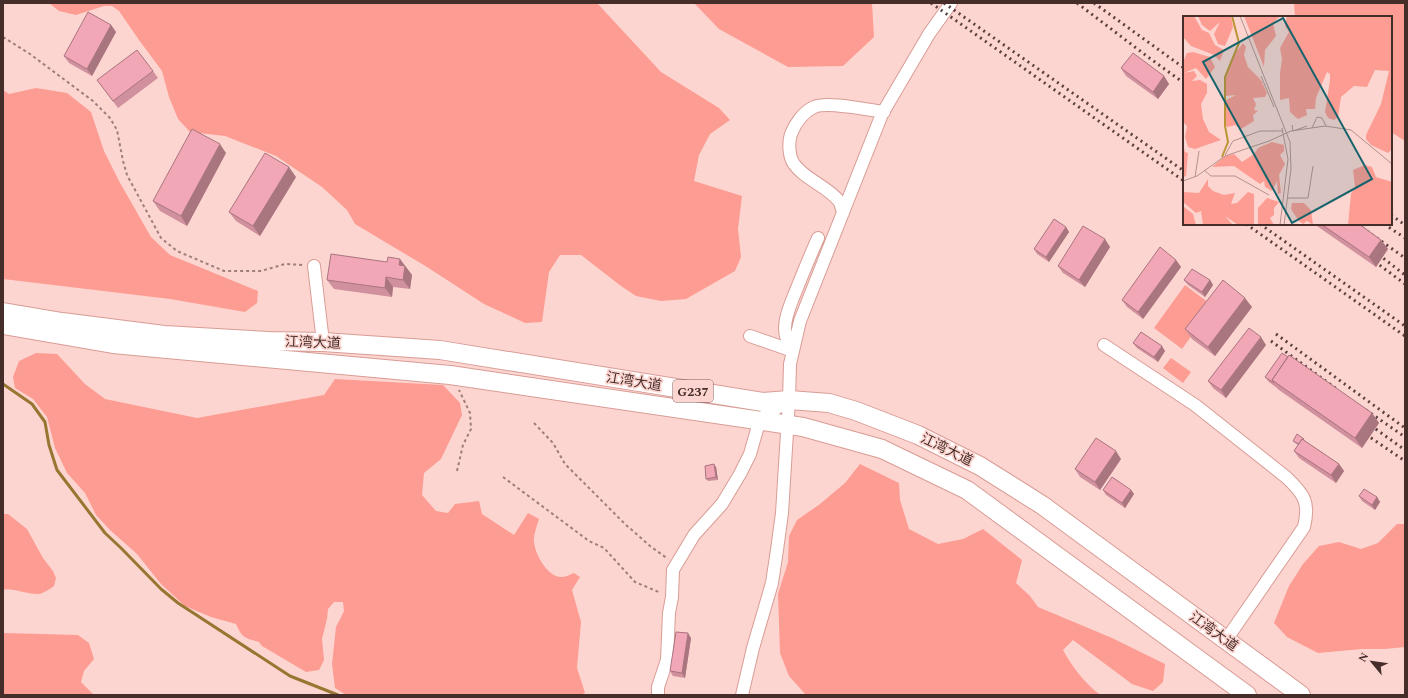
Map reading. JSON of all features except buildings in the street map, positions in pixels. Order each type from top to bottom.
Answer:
[{"type":"highway","name":"江湾大道","points":[[3,312],[62,322],[164,335],[269,341],[322,342],[440,350],[763,402],[789,400],[829,403],[856,411],[918,435],[980,466],[1042,505],[1301,695]]},
{"type":"highway","name":"江湾大道","points":[[3,325],[113,344],[450,375],[803,426],[882,448],[967,490],[1246,695]]},
{"type":"street","points":[[742,695],[753,648],[772,582],[782,513],[790,364],[800,321],[884,112],[929,34],[951,3]]},
{"type":"street","points":[[843,213],[839,202],[826,189],[794,165],[790,157],[790,136],[796,123],[809,110],[816,106],[828,105],[884,112]]},
{"type":"street","points":[[793,351],[786,339],[786,316],[818,238]]},
{"type":"street","points":[[314,266],[322,342]]},
{"type":"street","points":[[750,336],[793,351]]},
{"type":"street","points":[[1104,345],[1195,405],[1286,477],[1298,489],[1305,499],[1307,514],[1304,527],[1226,640]]},
{"type":"street","points":[[658,695],[658,687],[667,660],[669,613],[672,597],[673,570],[675,565],[694,535],[722,504],[740,474],[750,454],[760,419],[789,400]]},
{"type":"path","points":[[3,37],[30,54],[93,100],[110,118],[117,130],[127,175],[161,238],[177,252],[224,271],[261,271],[285,264],[314,266]]},
{"type":"path","points":[[450,375],[470,413],[471,429],[463,445],[457,471]]},
{"type":"path","points":[[534,423],[553,442],[565,464],[645,541],[675,565]]},
{"type":"path","points":[[503,477],[589,541],[604,548],[635,582],[672,597]]},
{"type":"shaded area","points":[[49,3],[597,3],[661,72],[719,108],[730,120],[710,134],[699,155],[694,181],[742,196],[738,229],[741,257],[735,271],[686,299],[661,301],[636,296],[581,255],[560,255],[549,272],[542,322],[525,323],[484,304],[427,267],[355,224],[347,210],[322,187],[276,156],[225,136],[190,132],[178,119],[169,97],[162,71],[119,11],[112,6],[104,6],[76,15],[59,11]]},
{"type":"shaded area","points":[[694,3],[872,3],[874,37],[843,66],[788,67],[719,29]]},
{"type":"shaded area","points":[[1294,3],[1405,3],[1405,141],[1392,133],[1392,16],[1295,16]]},
{"type":"shaded area","points":[[36,88],[67,93],[91,112],[104,151],[119,181],[151,237],[170,255],[258,291],[257,303],[245,312],[170,299],[3,279],[3,90],[9,94]]},
{"type":"shaded area","points":[[1185,285],[1213,306],[1182,349],[1154,328]]},
{"type":"shaded area","points":[[36,353],[57,354],[85,384],[105,399],[197,418],[324,395],[335,379],[443,385],[460,403],[462,415],[441,459],[424,473],[422,495],[436,511],[448,513],[455,504],[479,501],[482,514],[514,535],[528,513],[539,519],[534,535],[535,549],[546,568],[556,576],[564,577],[574,573],[580,577],[572,590],[581,622],[577,668],[585,693],[581,695],[346,695],[335,688],[332,664],[336,627],[344,611],[343,602],[334,602],[328,609],[322,639],[324,660],[319,670],[306,672],[262,646],[259,642],[244,637],[236,624],[211,617],[185,606],[161,584],[137,554],[110,530],[96,515],[85,493],[67,473],[55,448],[47,417],[33,399],[15,388],[13,377],[19,361]]},
{"type":"shaded area","points":[[1171,358],[1191,372],[1183,383],[1163,368]]},
{"type":"shaded area","points":[[860,464],[899,483],[900,500],[909,529],[938,544],[963,539],[983,529],[1022,560],[1016,583],[1030,596],[1038,607],[1112,638],[1165,664],[1163,682],[1153,691],[1132,684],[1073,640],[1063,650],[1070,663],[1079,674],[1100,695],[806,695],[789,676],[780,653],[778,594],[788,562],[789,536],[797,520],[820,504],[845,483]]},
{"type":"shaded area","points":[[3,514],[8,514],[27,529],[43,558],[53,571],[56,578],[54,586],[47,591],[35,594],[6,589],[3,590]]},
{"type":"shaded area","points":[[1397,524],[1405,524],[1405,647],[1318,653],[1287,637],[1274,623],[1289,586],[1303,564],[1319,546],[1339,542],[1361,549],[1378,543]]},
{"type":"shaded area","points":[[3,633],[78,635],[89,643],[94,659],[84,671],[81,682],[94,695],[3,695]]},
{"type":"waterway","points":[[3,384],[32,404],[45,422],[49,445],[57,470],[105,533],[161,589],[178,603],[290,676],[338,695]]},
{"type":"railway","points":[[931,3],[1183,180]]},
{"type":"railway","points":[[944,3],[1183,170]]},
{"type":"railway","points":[[1077,3],[1183,82]]},
{"type":"railway","points":[[1094,3],[1183,67]]},
{"type":"railway","points":[[1392,216],[1405,225]]},
{"type":"railway","points":[[1247,225],[1405,336]]},
{"type":"railway","points":[[1261,225],[1405,326]]},
{"type":"railway","points":[[1358,225],[1405,258]]},
{"type":"railway","points":[[1386,225],[1405,238]]},
{"type":"railway","points":[[1374,251],[1405,275]]},
{"type":"railway","points":[[1370,258],[1405,284]]},
{"type":"railway","points":[[1276,334],[1405,428]]},
{"type":"railway","points":[[1271,341],[1338,390]]},
{"type":"railway","points":[[1366,410],[1405,437]]},
{"type":"railway","points":[[1366,422],[1405,450]]},
{"type":"railway","points":[[1361,431],[1405,461]]}]
